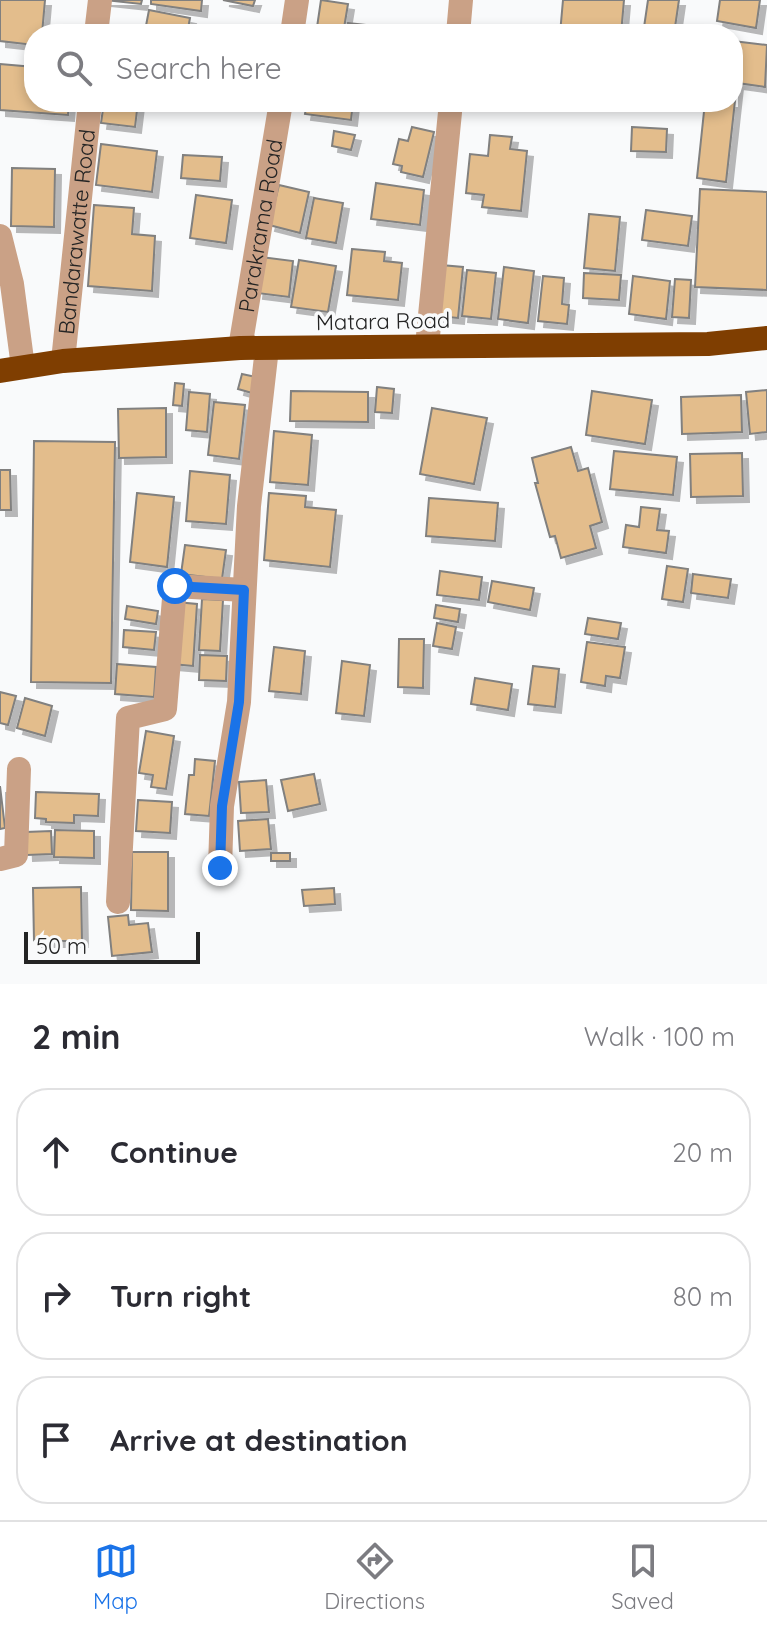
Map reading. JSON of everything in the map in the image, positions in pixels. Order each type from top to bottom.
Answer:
[{"type":"highway","name":"Matara Road","points":[[12,369],[63,361],[240,348],[708,344],[767,338]]},
{"type":"street","points":[[97,24],[100,0]]},
{"type":"street","points":[[293,24],[297,0]]},
{"type":"street","points":[[459,24],[461,0]]},
{"type":"street","name":"Bandarawatte Road","points":[[63,361],[89,112]]},
{"type":"street","name":"Parakrama Road","points":[[240,348],[279,112]]},
{"type":"street","points":[[427,346],[450,112]]},
{"type":"street","points":[[0,236],[12,284],[12,369]]},
{"type":"street","points":[[220,868],[222,806],[239,702],[249,506],[267,348]]},
{"type":"street","points":[[118,902],[128,718],[165,709],[175,586],[244,590]]},
{"type":"street","points":[[0,859],[16,855],[19,769]]},
{"type":"building","points":[[0,0],[45,0],[43,24],[24,24],[24,44],[0,41]]},
{"type":"building","points":[[105,0],[142,0],[141,4]]},
{"type":"building","points":[[151,0],[202,0],[201,11],[151,4]]},
{"type":"building","points":[[223,0],[255,0],[253,6]]},
{"type":"building","points":[[321,0],[348,4],[345,24],[317,24]]},
{"type":"building","points":[[563,0],[624,0],[622,24],[561,24]]},
{"type":"building","points":[[648,0],[679,0],[675,24],[644,24]]},
{"type":"building","points":[[720,0],[760,0],[756,28],[717,21]]},
{"type":"building","points":[[149,10],[190,18],[189,24],[146,24]]},
{"type":"building","points":[[743,42],[767,45],[765,87],[743,84]]},
{"type":"building","points":[[0,64],[24,66],[24,112],[0,110]]},
{"type":"building","points":[[27,112],[68,112],[68,115]]},
{"type":"building","points":[[103,112],[137,112],[135,127],[101,123]]},
{"type":"building","points":[[305,112],[352,112],[351,120]]},
{"type":"building","points":[[704,112],[734,112],[726,182],[697,178]]},
{"type":"building","points":[[412,127],[434,132],[423,177],[401,172],[402,166],[393,164],[399,139],[408,141]]},
{"type":"building","points":[[632,127],[667,129],[666,152],[631,151]]},
{"type":"building","points":[[334,131],[355,135],[351,150],[332,146]]},
{"type":"building","points":[[490,135],[512,137],[510,149],[527,151],[521,211],[482,207],[484,195],[466,193],[470,154],[488,156]]},
{"type":"building","points":[[101,144],[157,151],[152,192],[96,185]]},
{"type":"building","points":[[183,155],[222,157],[220,181],[181,178]]},
{"type":"building","points":[[12,168],[55,169],[54,227],[11,226]]},
{"type":"building","points":[[376,183],[424,190],[420,225],[371,219]]},
{"type":"building","points":[[279,185],[309,192],[300,233],[269,225]]},
{"type":"building","points":[[700,189],[767,192],[767,290],[695,287]]},
{"type":"building","points":[[196,195],[232,200],[226,243],[190,238]]},
{"type":"building","points":[[314,198],[343,203],[336,243],[306,238]]},
{"type":"building","points":[[94,205],[134,208],[132,234],[155,236],[152,291],[88,286]]},
{"type":"building","points":[[646,210],[692,216],[688,246],[642,240]]},
{"type":"building","points":[[589,214],[620,217],[615,271],[584,268]]},
{"type":"building","points":[[352,249],[385,252],[384,261],[402,263],[398,300],[347,295]]},
{"type":"building","points":[[261,257],[293,261],[289,297],[257,293]]},
{"type":"building","points":[[299,260],[336,266],[328,312],[291,307]]},
{"type":"building","points":[[441,265],[463,267],[458,318],[438,316]]},
{"type":"building","points":[[504,267],[534,271],[528,323],[498,319]]},
{"type":"building","points":[[467,270],[496,273],[491,319],[462,316]]},
{"type":"building","points":[[584,273],[621,275],[619,300],[583,298]]},
{"type":"building","points":[[543,276],[564,278],[562,304],[569,305],[567,324],[538,321]]},
{"type":"building","points":[[633,276],[670,281],[666,319],[629,314]]},
{"type":"building","points":[[675,279],[691,280],[689,318],[672,317]]},
{"type":"building","points":[[242,374],[256,377],[252,393],[238,389]]},
{"type":"building","points":[[175,383],[184,384],[182,406],[173,405]]},
{"type":"building","points":[[377,387],[394,389],[392,413],[375,412]]},
{"type":"building","points":[[767,390],[767,432],[750,434],[746,392]]},
{"type":"building","points":[[291,391],[368,392],[368,422],[290,421]]},
{"type":"building","points":[[592,391],[652,400],[645,444],[586,435]]},
{"type":"building","points":[[189,392],[210,394],[207,432],[186,430]]},
{"type":"building","points":[[741,395],[742,432],[682,434],[681,397]]},
{"type":"building","points":[[214,402],[245,405],[239,459],[208,455]]},
{"type":"building","points":[[166,408],[166,457],[119,458],[118,409]]},
{"type":"building","points":[[432,408],[487,418],[474,484],[420,474]]},
{"type":"building","points":[[274,431],[312,435],[308,485],[270,482]]},
{"type":"building","points":[[34,441],[115,442],[111,683],[31,682]]},
{"type":"building","points":[[571,447],[578,471],[588,468],[602,522],[590,526],[596,548],[561,558],[555,536],[550,537],[535,483],[538,483],[532,458]]},
{"type":"building","points":[[614,451],[677,457],[673,495],[610,489]]},
{"type":"building","points":[[742,453],[743,496],[691,497],[690,454]]},
{"type":"building","points":[[0,470],[10,470],[11,510],[0,510]]},
{"type":"building","points":[[190,471],[230,475],[226,524],[186,521]]},
{"type":"building","points":[[137,493],[174,497],[167,567],[130,562]]},
{"type":"building","points":[[269,493],[306,496],[305,507],[336,510],[330,567],[264,560]]},
{"type":"building","points":[[429,498],[498,503],[495,541],[426,536]]},
{"type":"building","points":[[641,507],[660,509],[657,530],[669,531],[666,553],[623,547],[626,525],[639,527]]},
{"type":"building","points":[[185,545],[226,550],[222,579],[181,574]]},
{"type":"building","points":[[667,566],[688,569],[683,602],[662,599]]},
{"type":"building","points":[[440,571],[482,577],[479,600],[437,595]]},
{"type":"building","points":[[693,574],[731,579],[728,598],[691,593]]},
{"type":"building","points":[[492,581],[534,588],[530,610],[488,602]]},
{"type":"building","points":[[202,599],[223,600],[220,651],[199,650]]},
{"type":"building","points":[[176,602],[197,604],[193,666],[172,664]]},
{"type":"building","points":[[436,605],[460,609],[458,622],[434,618]]},
{"type":"building","points":[[127,606],[158,611],[156,624],[125,619]]},
{"type":"building","points":[[588,618],[621,623],[618,639],[585,634]]},
{"type":"building","points":[[437,623],[456,627],[452,649],[433,646]]},
{"type":"building","points":[[124,630],[156,632],[154,650],[123,647]]},
{"type":"building","points":[[399,639],[424,639],[423,688],[398,687]]},
{"type":"building","points":[[587,642],[625,647],[620,678],[606,676],[605,686],[581,682]]},
{"type":"building","points":[[274,647],[305,651],[301,694],[269,691]]},
{"type":"building","points":[[200,655],[227,656],[226,681],[199,680]]},
{"type":"building","points":[[342,661],[370,665],[364,716],[336,713]]},
{"type":"building","points":[[117,664],[156,667],[154,697],[115,694]]},
{"type":"building","points":[[533,666],[559,669],[555,707],[528,704]]},
{"type":"building","points":[[475,678],[512,684],[508,710],[471,704]]},
{"type":"building","points":[[0,692],[16,696],[8,725],[0,723]]},
{"type":"building","points":[[25,698],[52,706],[45,736],[17,728]]},
{"type":"building","points":[[146,731],[174,736],[166,789],[151,787],[153,775],[139,773]]},
{"type":"building","points":[[195,759],[215,761],[209,816],[185,814],[189,775],[194,775]]},
{"type":"building","points":[[314,774],[320,804],[288,811],[281,780]]},
{"type":"building","points":[[266,780],[269,812],[241,813],[239,782]]},
{"type":"building","points":[[0,786],[5,828],[0,829]]},
{"type":"building","points":[[36,792],[99,794],[98,816],[74,815],[74,823],[46,822],[46,819],[35,818]]},
{"type":"building","points":[[138,800],[172,802],[170,833],[136,831]]},
{"type":"building","points":[[268,819],[271,849],[240,851],[238,821]]},
{"type":"building","points":[[55,830],[94,831],[94,858],[54,857]]},
{"type":"building","points":[[51,831],[52,854],[27,855],[26,832]]},
{"type":"building","points":[[132,852],[168,852],[168,911],[131,910]]},
{"type":"building","points":[[271,853],[290,853],[290,861],[271,861]]},
{"type":"building","points":[[81,887],[82,941],[34,941],[33,888]]},
{"type":"building","points":[[334,888],[335,904],[304,906],[302,890]]},
{"type":"building","points":[[128,915],[129,925],[148,923],[152,952],[112,956],[108,917]]},
{"type":"route","points":[[175,586],[244,590],[239,702],[222,806],[220,868]]}]
